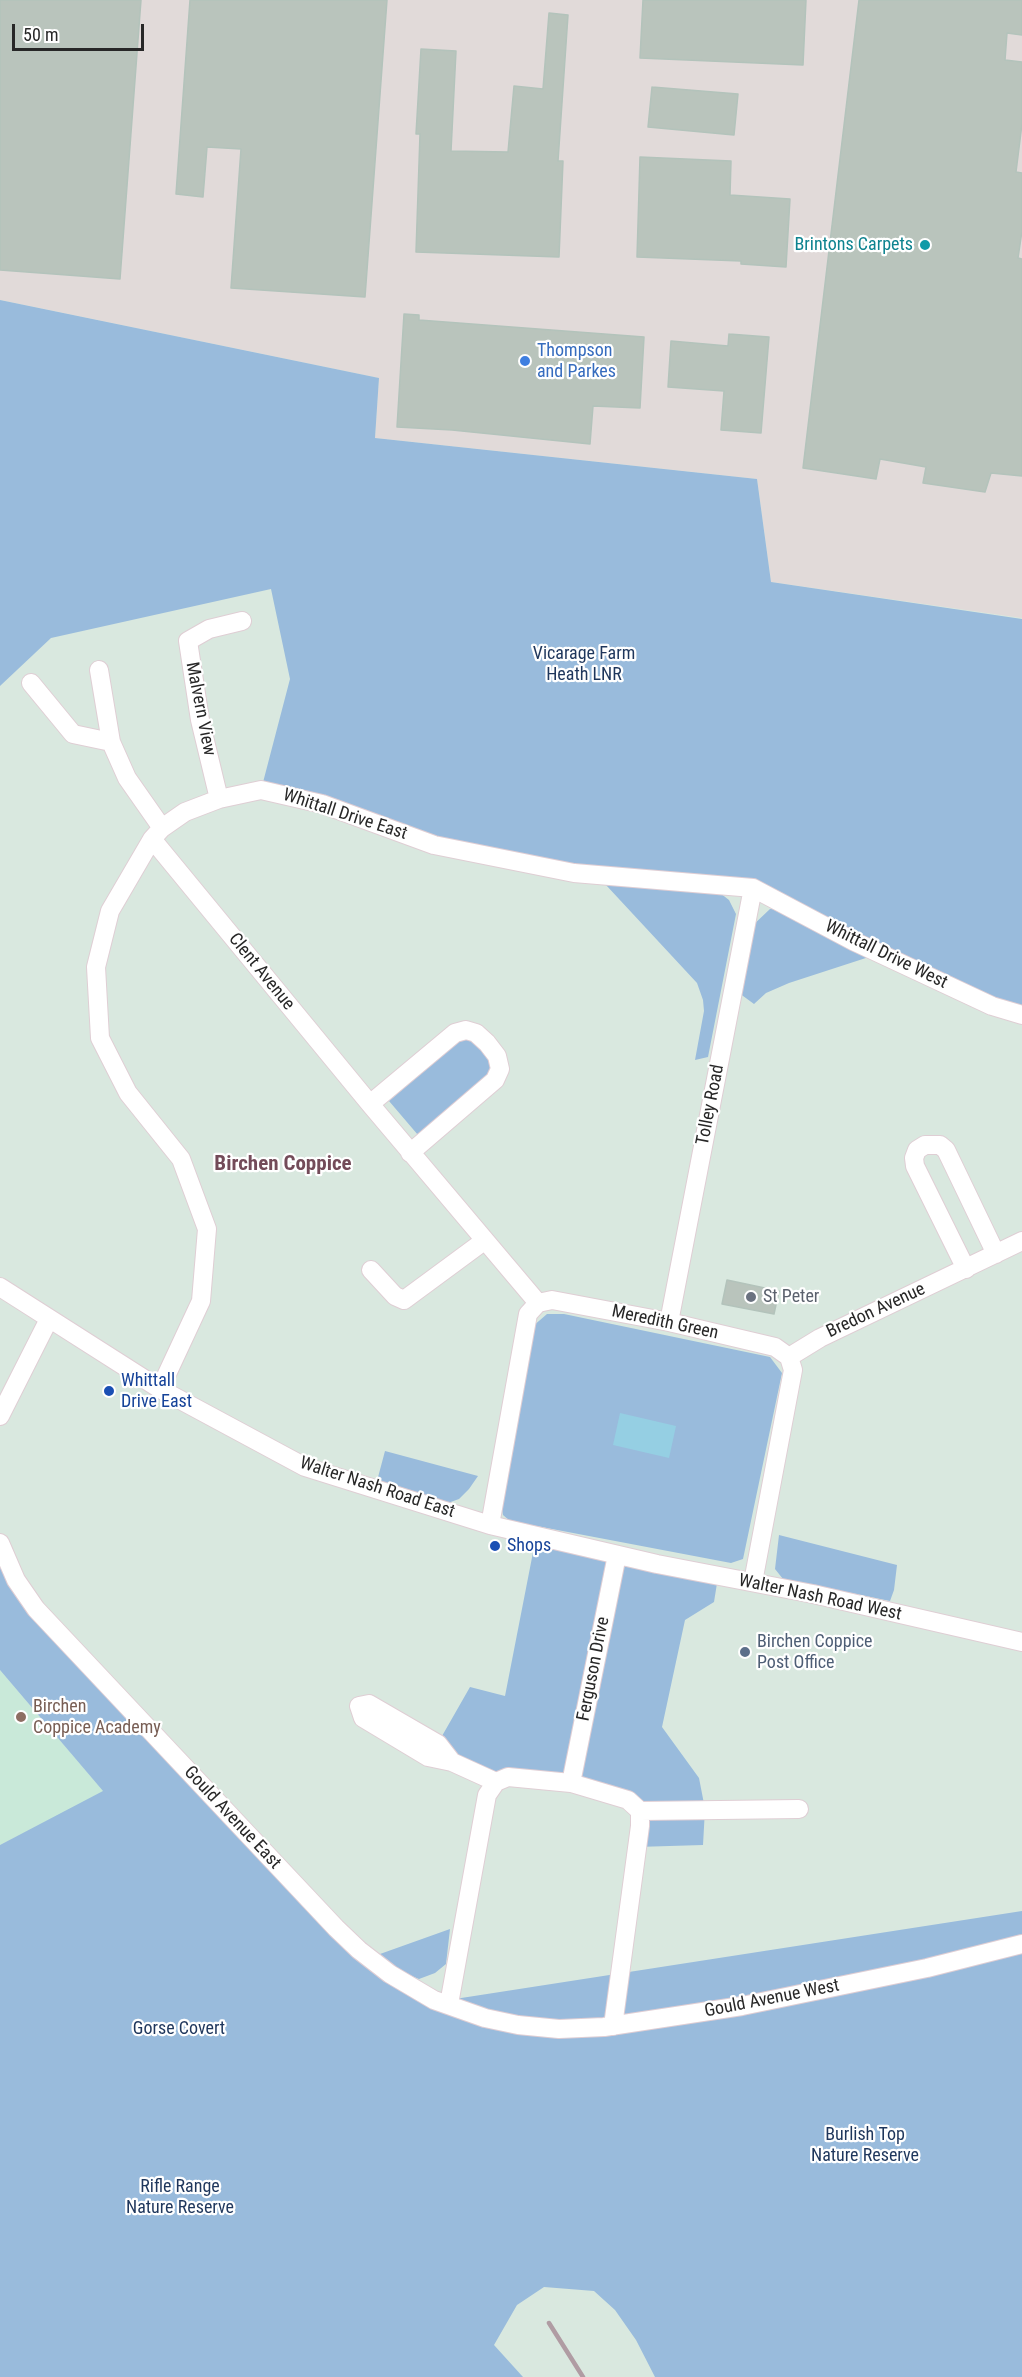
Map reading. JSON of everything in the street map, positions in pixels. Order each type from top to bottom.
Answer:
[{"type":"street","name":"Malvern View","points":[[219,799],[200,720],[188,641],[209,629],[242,621]]},
{"type":"street","name":"Clent Avenue","points":[[99,670],[111,742],[157,834],[370,1104],[538,1303]]},
{"type":"street","points":[[31,683],[73,734],[111,742]]},
{"type":"street","name":"Whittall Drive East","points":[[160,1389],[201,1301],[207,1229],[181,1159],[128,1092],[100,1038],[96,967],[110,911],[157,834],[185,812],[219,799],[261,790],[322,804],[434,844],[574,873],[753,888]]},
{"type":"street","name":"Whittall Drive West","points":[[753,888],[853,941],[992,1006],[1022,1015]]},
{"type":"street","name":"Tolley Road","points":[[669,1322],[753,888]]},
{"type":"street","points":[[370,1104],[455,1033],[466,1030],[476,1033],[487,1043],[497,1056],[500,1070],[495,1080],[410,1153]]},
{"type":"street","points":[[966,1269],[915,1166],[914,1158],[917,1150],[925,1145],[940,1144],[946,1150],[996,1254]]},
{"type":"street","points":[[371,1270],[395,1296],[404,1300],[484,1241]]},
{"type":"street","name":"Bredon Avenue","points":[[789,1357],[820,1338],[1022,1241]]},
{"type":"street","name":"Walter Nash Road East","points":[[0,1287],[160,1389],[304,1467],[490,1526],[617,1555]]},
{"type":"street","name":"Meredith Green","points":[[538,1303],[552,1300],[669,1322],[775,1347],[789,1357]]},
{"type":"street","points":[[490,1526],[528,1314],[538,1303]]},
{"type":"street","points":[[0,1416],[49,1319]]},
{"type":"street","points":[[753,1582],[793,1370],[789,1357]]},
{"type":"street","name":"Gould Avenue East","points":[[0,1543],[16,1580],[36,1609],[336,1928],[390,1974],[415,1990],[434,2000],[485,2018],[518,2025]]},
{"type":"street","name":"Walter Nash Road West","points":[[617,1555],[753,1582],[1022,1642]]},
{"type":"street","name":"Ferguson Drive","points":[[571,1784],[617,1555]]},
{"type":"street","points":[[452,1762],[496,1782]]},
{"type":"street","points":[[449,2004],[487,1795],[496,1782],[508,1777],[571,1784],[628,1800],[640,1811],[799,1809]]},
{"type":"street","points":[[613,2026],[640,1826],[640,1811]]},
{"type":"street","name":"Gould Avenue West","points":[[518,2025],[559,2029],[613,2026],[742,2006],[927,1968],[1022,1944]]},
{"type":"shaded area","points":[[0,0],[1022,0],[1022,618],[771,582],[757,479],[375,438],[379,378],[0,300]]},
{"type":"shaded area","points":[[620,1413],[676,1426],[669,1458],[613,1445]]},
{"type":"shaded area","name":"Birchen Coppice Academy","points":[[0,1670],[104,1792],[0,1845]]},
{"type":"green space","name":"Vicarage Farm Heath LNR","points":[[0,300],[379,378],[375,438],[757,479],[771,582],[1022,619],[1022,1015],[753,888],[574,873],[261,790],[290,679],[271,589],[51,638],[0,686]]},
{"type":"green space","points":[[606,885],[711,890],[729,900],[736,914],[708,1057],[695,1060],[704,1011],[697,983]]},
{"type":"green space","points":[[770,909],[783,910],[872,956],[789,983],[766,993],[754,1004],[739,993],[750,928]]},
{"type":"green space","points":[[460,1039],[473,1040],[490,1060],[492,1068],[489,1076],[418,1135],[389,1101]]},
{"type":"green space","points":[[547,1314],[564,1314],[770,1357],[782,1373],[743,1559],[731,1563],[510,1521],[503,1515],[501,1505],[532,1327]]},
{"type":"green space","points":[[385,1451],[478,1476],[459,1499],[445,1504],[377,1481]]},
{"type":"green space","points":[[779,1535],[897,1565],[894,1590],[890,1601],[783,1579],[775,1569]]},
{"type":"green space","points":[[536,1537],[718,1577],[714,1602],[685,1620],[662,1727],[699,1778],[705,1809],[703,1845],[636,1847],[640,1811],[571,1783],[496,1782],[438,1743],[470,1687],[505,1696]]},
{"type":"green space","points":[[0,1556],[191,1786],[429,2003],[1022,1911],[1022,2377],[655,2377],[636,2340],[615,2310],[594,2291],[544,2287],[517,2305],[494,2345],[523,2377],[0,2377],[0,1845],[103,1791],[0,1670]]},
{"type":"green space","points":[[450,1929],[446,1964],[435,1973],[419,1979],[402,1972],[380,1954]]},
{"type":"building","points":[[0,0],[141,0],[120,279],[0,270]]},
{"type":"building","points":[[190,0],[387,0],[365,297],[231,288],[241,149],[207,147],[203,197],[176,194]]},
{"type":"building","points":[[643,0],[806,0],[803,65],[640,58]]},
{"type":"building","name":"Brintons Carpets","points":[[859,0],[1022,0],[1022,35],[1007,33],[1005,60],[1022,62],[1022,124],[1016,172],[1022,173],[1022,231],[1018,258],[1022,259],[1022,476],[991,473],[985,492],[923,483],[926,467],[880,459],[876,479],[803,468]]},
{"type":"building","points":[[549,13],[568,15],[558,161],[563,161],[559,257],[416,252],[420,134],[416,134],[421,49],[456,51],[451,151],[508,152],[514,86],[543,89]]},
{"type":"building","points":[[652,87],[738,94],[734,135],[648,127]]},
{"type":"building","points":[[640,157],[731,161],[730,195],[790,199],[786,267],[741,264],[741,261],[637,257]]},
{"type":"building","points":[[404,314],[419,315],[419,320],[644,337],[640,408],[593,406],[590,444],[452,430],[397,427]]},
{"type":"building","points":[[729,334],[769,337],[761,433],[721,430],[724,391],[668,387],[671,341],[728,346]]},
{"type":"building","name":"St Peter","points":[[727,1280],[779,1291],[774,1314],[722,1304]]},
{"type":"railway","points":[[549,2323],[583,2377]]},
{"type":"place","name":"Brintons Carpets","points":[[925,245]]},
{"type":"place","name":"Thompson and Parkes","points":[[525,361]]},
{"type":"place","name":"St Peter","points":[[751,1297]]},
{"type":"place","name":"Whittall Drive East","points":[[109,1391]]},
{"type":"place","name":"Shops","points":[[495,1546]]},
{"type":"place","name":"Birchen Coppice Post Office","points":[[745,1652]]},
{"type":"place","name":"Birchen Coppice Academy","points":[[21,1717]]},
{"type":"district","name":"Birchen Coppice","points":[[283,1165]]},
{"type":"park label","name":"Gorse Covert","points":[[179,2029]]},
{"type":"park label","name":"Burlish Top Nature Reserve","points":[[865,2145]]},
{"type":"park label","name":"Rifle Range Nature Reserve","points":[[180,2197]]}]
